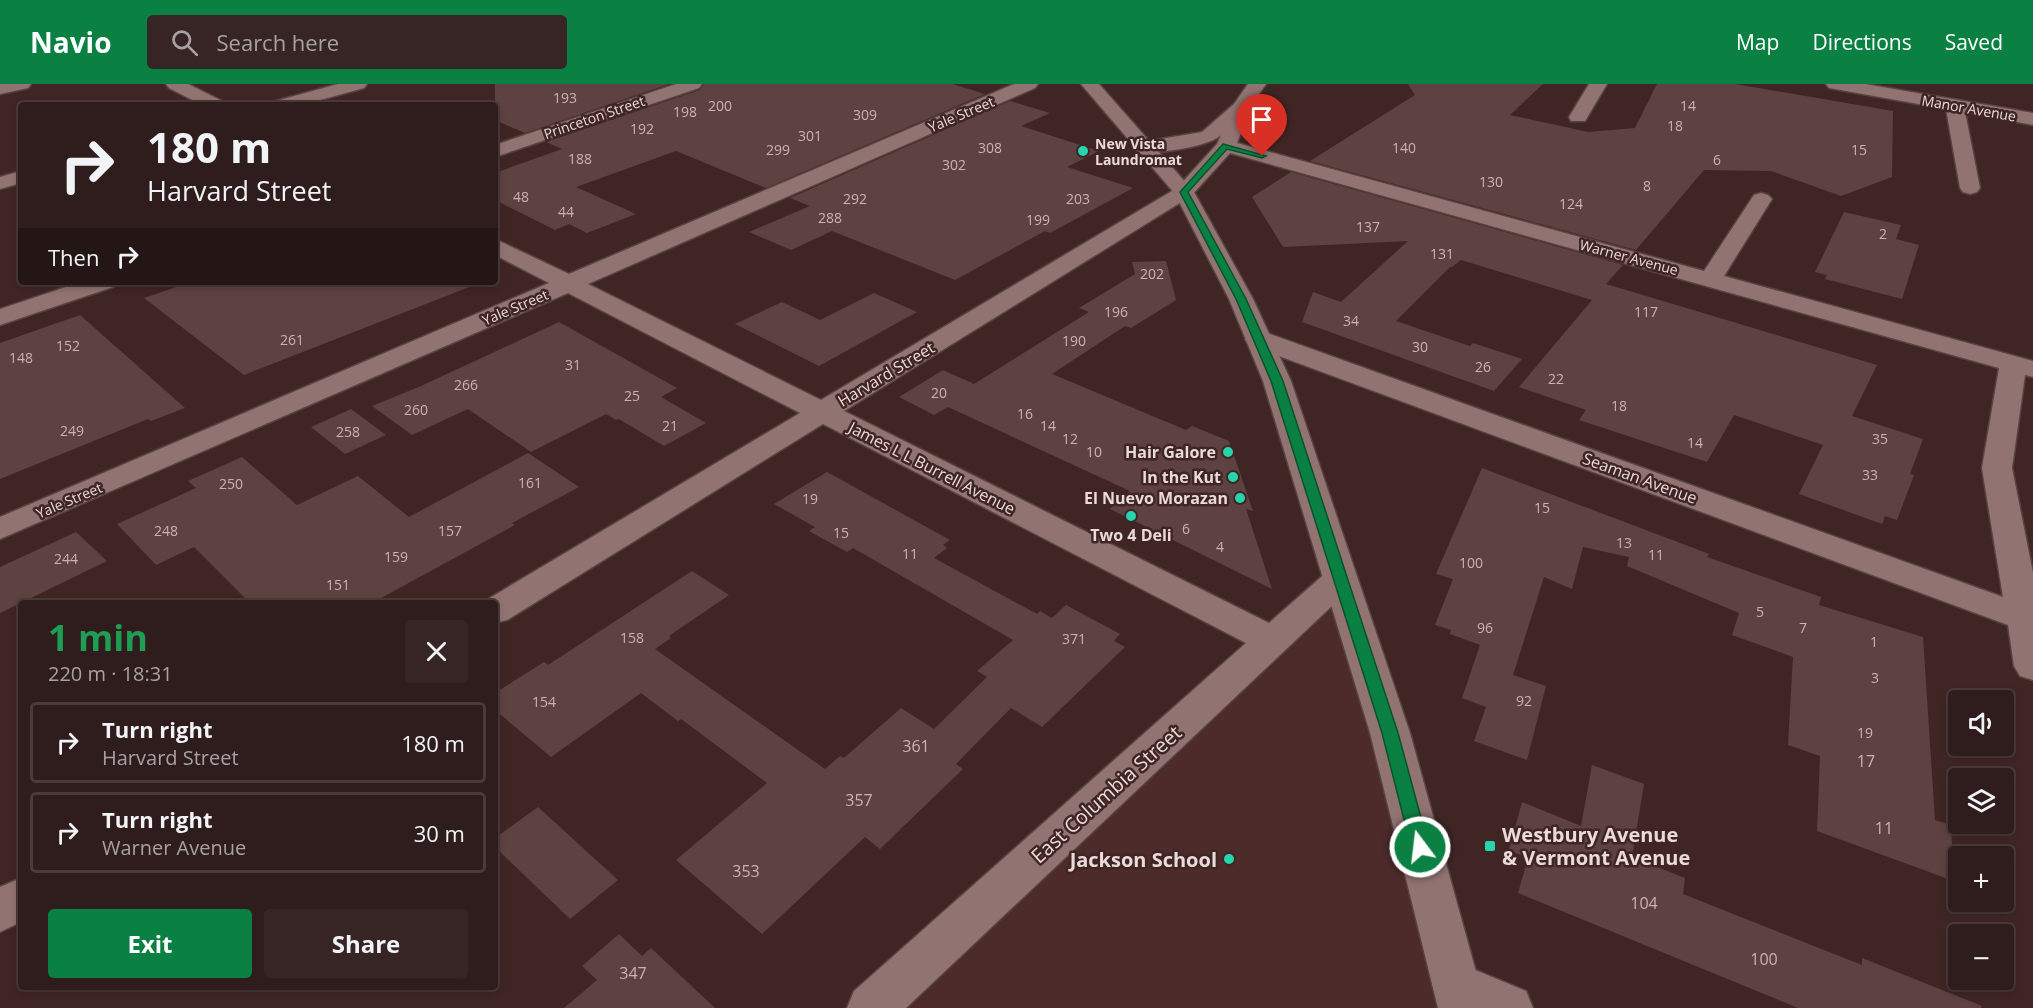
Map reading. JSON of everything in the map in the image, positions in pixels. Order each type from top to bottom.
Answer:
[{"type":"street","points":[[0,89],[22,84]]},
{"type":"street","points":[[175,84],[210,102]]},
{"type":"street","points":[[293,102],[358,84]]},
{"type":"street","name":"Princeton Street","points":[[498,150],[693,84]]},
{"type":"street","name":"Yale Street","points":[[0,529],[1029,84]]},
{"type":"street","points":[[1090,84],[1184,192],[1241,299],[1277,381],[1390,733],[1459,996],[1509,1008]]},
{"type":"street","name":"Harvard Street","points":[[1144,147],[1209,136],[1243,104],[1257,84]]},
{"type":"street","points":[[1578,117],[1598,84]]},
{"type":"street","name":"Manor Avenue","points":[[1835,84],[2033,119]]},
{"type":"street","name":"Harvard Street","points":[[498,609],[1184,192],[1226,146],[1243,104]]},
{"type":"street","points":[[1954,105],[1970,188]]},
{"type":"street","name":"Warner Avenue","points":[[1226,146],[2023,366]]},
{"type":"street","points":[[0,183],[18,178]]},
{"type":"street","points":[[1710,279],[1761,199]]},
{"type":"street","name":"James L L Burrell Avenue","points":[[498,248],[1273,641]]},
{"type":"street","points":[[0,317],[96,285]]},
{"type":"street","name":"Seaman Avenue","points":[[1258,339],[2022,617]]},
{"type":"street","points":[[2023,366],[1996,468],[2022,617],[2033,666]]},
{"type":"street","name":"East Columbia Street","points":[[871,1008],[1340,579]]},
{"type":"street","points":[[0,911],[18,900]]},
{"type":"shaded area","name":"Jackson School","points":[[1340,579],[1462,1008],[871,1008]]},
{"type":"building","points":[[495,84],[669,84],[525,133],[498,121],[498,102],[495,102]]},
{"type":"building","points":[[704,84],[952,84],[985,94],[766,188],[676,151],[576,187],[636,214],[587,233],[569,224],[555,230],[498,202],[498,172],[562,149],[546,142],[700,90]]},
{"type":"building","points":[[1408,84],[1543,84],[1510,115],[1588,132],[1635,128],[1657,84],[1735,84],[1893,111],[1892,177],[1841,196],[1771,171],[1704,170],[1636,250],[1310,161],[1415,95]]},
{"type":"building","points":[[1010,101],[1050,113],[1021,126],[1099,151],[1067,167],[1133,188],[1050,233],[1045,231],[955,280],[832,231],[791,250],[749,232],[810,206],[790,198]]},
{"type":"building","points":[[1291,172],[1623,265],[1606,284],[1877,365],[1852,416],[1923,439],[1910,474],[1914,475],[1897,520],[1885,516],[1882,524],[1799,494],[1823,445],[1734,415],[1707,462],[1579,420],[1586,410],[1519,387],[1592,300],[1461,260],[1450,267],[1396,321],[1470,346],[1473,343],[1522,359],[1494,391],[1302,322],[1313,292],[1341,302],[1408,241],[1283,247],[1252,197]]},
{"type":"building","points":[[1844,212],[1901,225],[1896,239],[1919,245],[1902,299],[1825,279],[1827,275],[1815,272]]},
{"type":"building","points":[[1166,261],[1176,300],[1131,328],[1125,326],[1052,374],[1186,430],[1192,426],[1229,441],[1253,511],[1246,509],[1272,589],[1110,509],[1130,491],[948,407],[934,415],[899,397],[943,370],[974,384],[1089,312],[1079,308],[1135,274],[1132,262]]},
{"type":"building","points":[[182,285],[474,285],[244,375],[144,298]]},
{"type":"building","points":[[874,293],[917,312],[819,366],[735,324],[782,302],[820,320]]},
{"type":"building","points":[[80,315],[185,408],[151,421],[148,419],[0,479],[0,343]]},
{"type":"building","points":[[559,322],[677,388],[661,397],[706,423],[664,446],[619,419],[616,420],[606,414],[531,452],[468,409],[412,435],[372,406],[421,386]]},
{"type":"building","points":[[351,409],[386,435],[345,454],[311,427]]},
{"type":"building","points":[[528,453],[579,487],[512,523],[515,525],[378,600],[247,600],[194,547],[156,565],[117,524],[196,488],[188,481],[242,457],[297,505],[358,476],[409,517]]},
{"type":"building","points":[[1482,468],[1709,554],[1707,557],[1821,597],[1819,605],[1923,637],[1935,820],[1948,824],[1948,834],[1951,834],[1952,846],[1948,846],[1948,879],[1817,831],[1820,756],[1788,745],[1793,657],[1732,635],[1739,613],[1627,566],[1629,557],[1583,547],[1572,589],[1544,577],[1513,675],[1546,686],[1527,760],[1474,741],[1486,707],[1462,698],[1480,645],[1450,634],[1451,630],[1435,625],[1453,579],[1436,574]]},
{"type":"building","points":[[827,472],[950,540],[943,545],[947,548],[934,558],[1037,614],[1040,611],[1052,618],[1066,605],[1120,634],[1114,641],[1125,647],[1042,727],[1011,708],[956,764],[963,769],[880,849],[865,837],[762,934],[676,860],[767,783],[681,719],[678,721],[641,693],[551,757],[498,713],[498,691],[544,662],[548,665],[692,571],[729,595],[669,636],[671,638],[655,649],[825,769],[840,756],[844,758],[901,708],[934,729],[987,677],[977,671],[1013,640],[853,548],[847,552],[809,531],[815,527],[774,504]]},
{"type":"building","points":[[76,532],[107,561],[27,600],[18,600],[18,604],[0,613],[0,567]]},
{"type":"building","points":[[1592,765],[1644,784],[1632,857],[1685,878],[1683,894],[1862,965],[1862,958],[1982,1006],[1981,1008],[1798,1008],[1518,893],[1528,858],[1509,850],[1522,802],[1581,826]]},
{"type":"building","points":[[538,807],[618,880],[570,919],[498,850],[498,836]]},
{"type":"building","points":[[619,934],[642,956],[651,948],[715,1008],[564,1008],[597,980],[582,966]]},
{"type":"place","name":"New Vista Laundromat","points":[[1083,151]]},
{"type":"place","name":"Hair Galore","points":[[1228,452]]},
{"type":"place","name":"In the Kut","points":[[1233,477]]},
{"type":"place","name":"El Nuevo Morazan","points":[[1240,498]]},
{"type":"place","name":"Two 4 Deli","points":[[1131,516]]},
{"type":"place","name":"Westbury Avenue & Vermont Avenue","points":[[1490,846]]},
{"type":"place","name":"Jackson School","points":[[1229,859]]},
{"type":"route","points":[[1262,156],[1226,146],[1184,192],[1241,299],[1277,381],[1390,733],[1420,847]]}]
